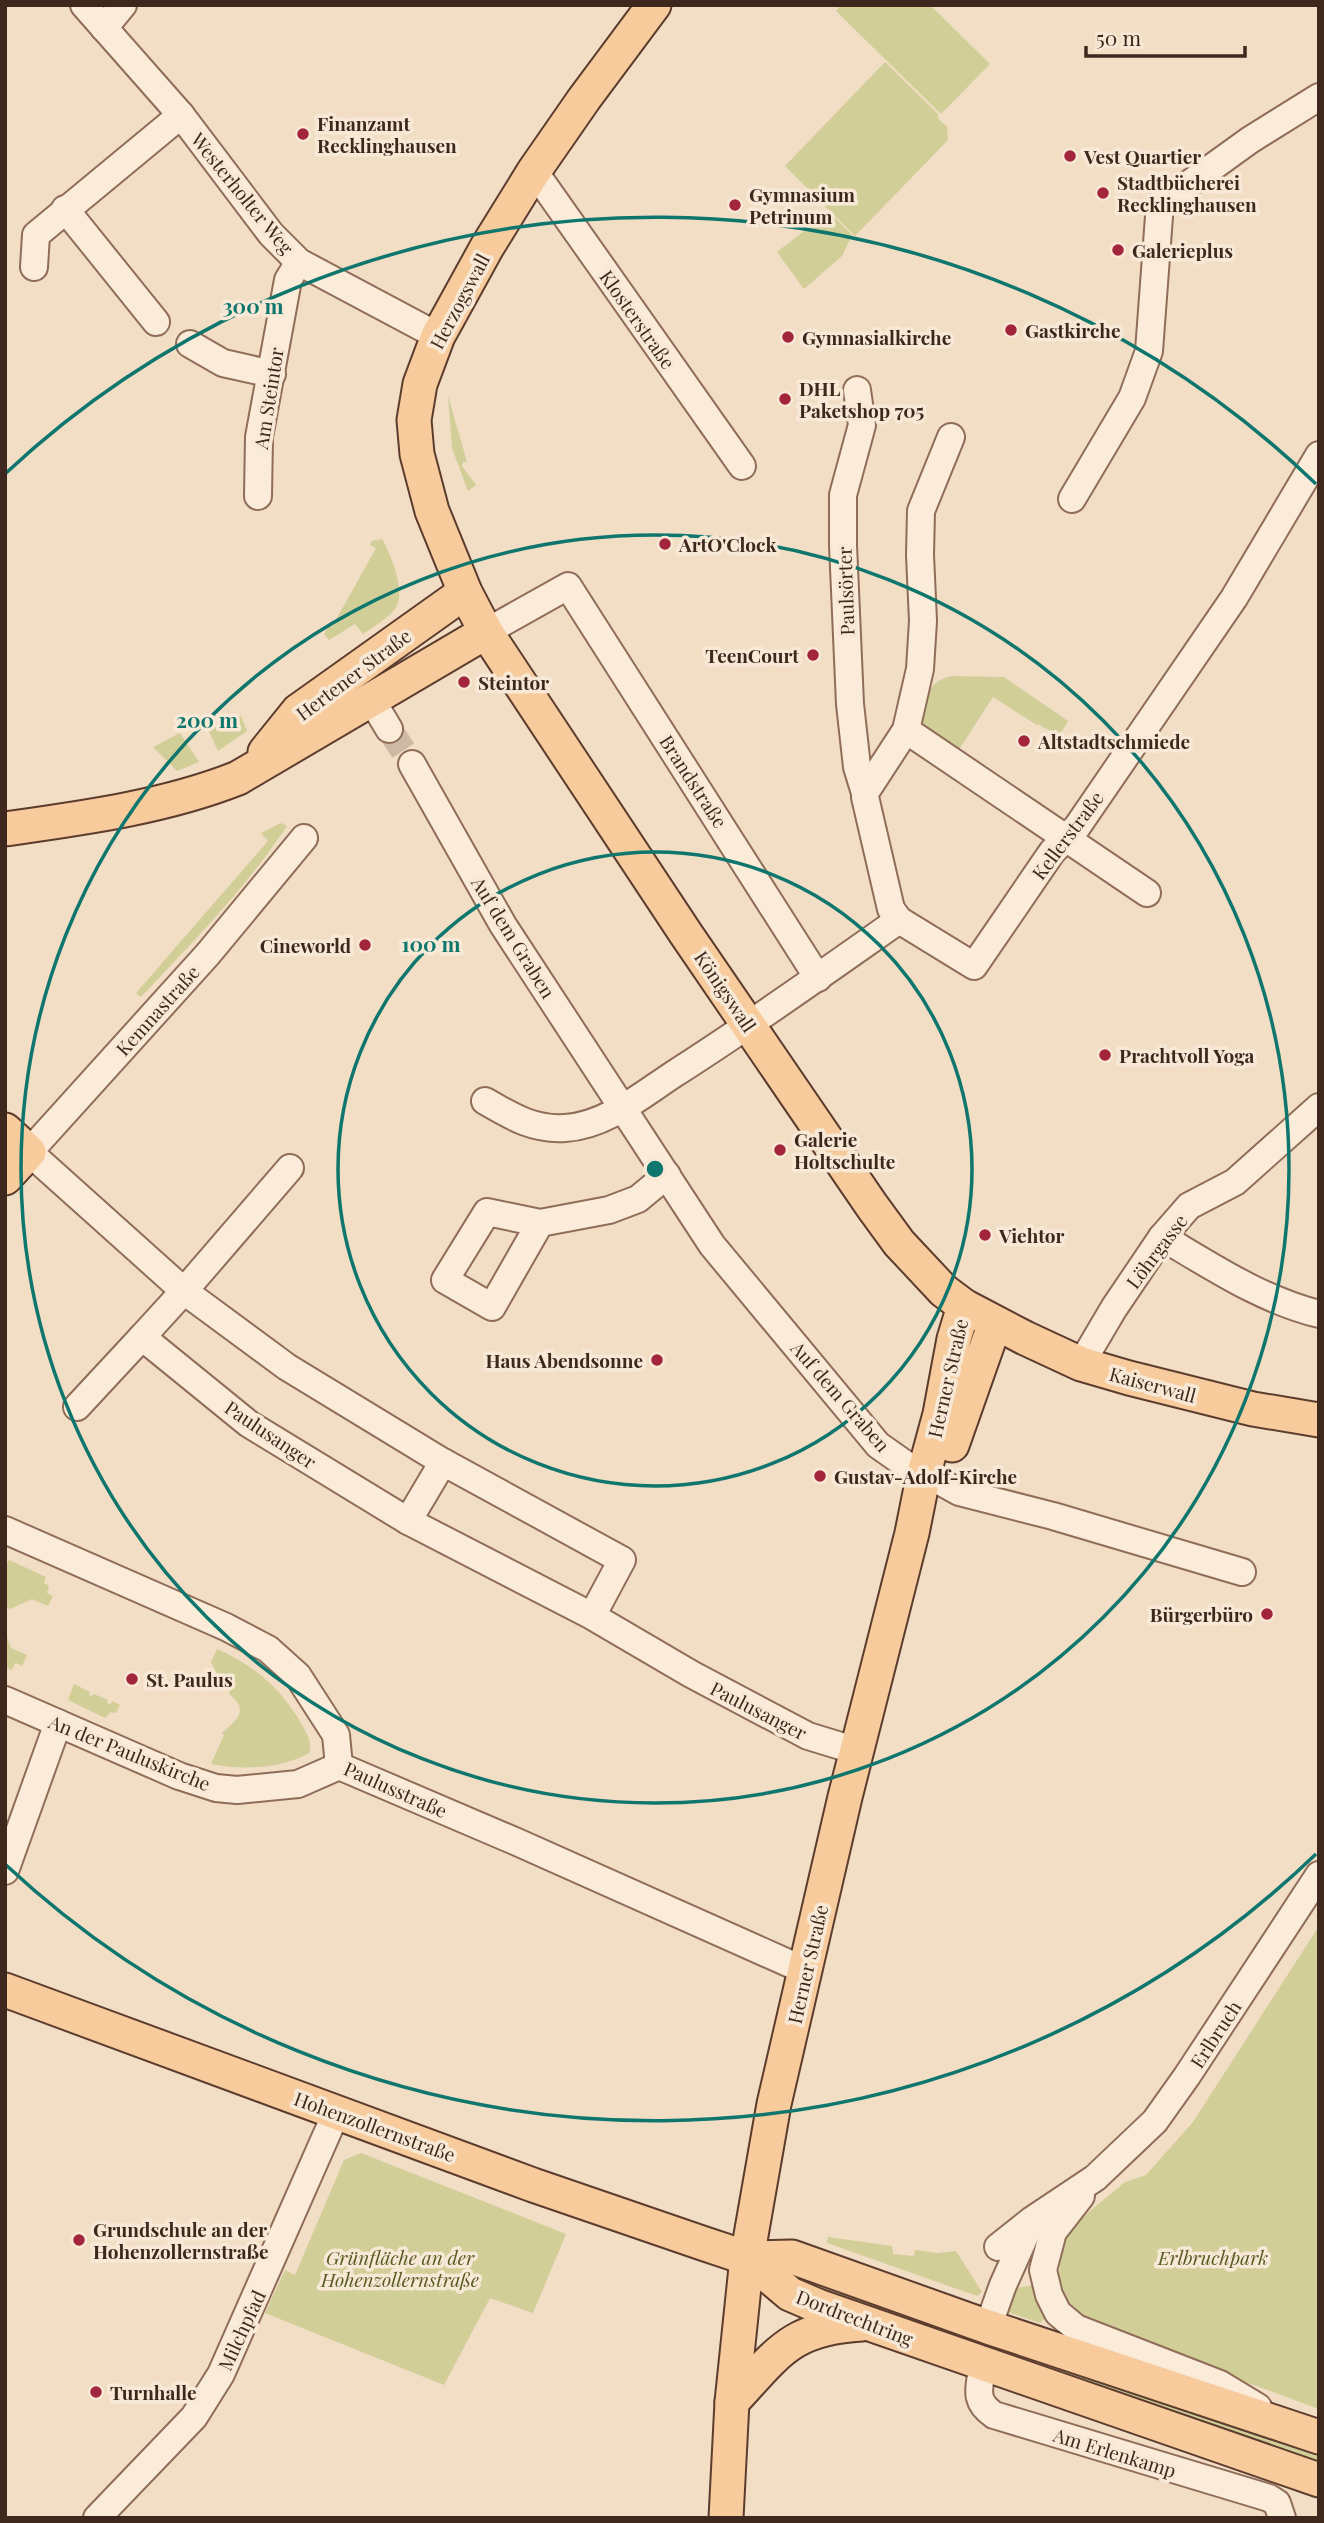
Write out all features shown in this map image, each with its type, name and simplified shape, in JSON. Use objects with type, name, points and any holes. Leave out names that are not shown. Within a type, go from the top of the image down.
[{"type":"main road","name":"Herzogswall","points":[[486,632],[465,592],[432,511],[415,438],[414,420],[419,384],[438,336],[487,247],[534,171],[654,5]]},
{"type":"main road","name":"Hertener Straße","points":[[253,768],[298,711],[465,592]]},
{"type":"main road","name":"Hertener Straße","points":[[5,829],[108,813],[206,791],[238,778],[486,632]]},
{"type":"main road","name":"Königswall","points":[[486,632],[749,1025],[900,1243],[944,1291],[964,1306],[995,1322]]},
{"type":"main road","name":"Kemnastraße","points":[[5,1178],[17,1141]]},
{"type":"main road","name":"Herner Straße","points":[[932,1478],[940,1414],[954,1339],[964,1306]]},
{"type":"main road","name":"Herner Straße","points":[[726,2518],[732,2402],[747,2258],[774,2104],[912,1532],[932,1478],[959,1420],[995,1322]]},
{"type":"main road","name":"Kaiserwall","points":[[995,1322],[1081,1364],[1170,1390],[1253,1409],[1319,1420]]},
{"type":"main road","name":"Hohenzollernstraße","points":[[5,1990],[533,2185],[747,2258]]},
{"type":"main road","name":"Dordrechtring","points":[[747,2258],[790,2294],[1319,2480]]},
{"type":"main road","name":"Dordrechtring","points":[[747,2258],[792,2258],[988,2327],[1307,2433]]},
{"type":"main road","points":[[732,2402],[772,2357],[787,2345],[816,2329],[869,2323]]},
{"type":"street","name":"Westerholter Weg","points":[[84,5],[181,116],[271,234],[299,262],[438,336]]},
{"type":"street","points":[[104,28],[123,5]]},
{"type":"street","points":[[1072,499],[1132,398],[1149,351],[1154,268],[1171,196],[1250,140],[1319,97]]},
{"type":"street","points":[[34,267],[36,235],[181,116]]},
{"type":"street","name":"Klosterstraße","points":[[534,171],[742,466]]},
{"type":"street","points":[[65,209],[156,322]]},
{"type":"street","name":"Am Steintor","points":[[258,496],[260,437],[288,280],[299,262]]},
{"type":"street","points":[[191,344],[223,363],[272,374]]},
{"type":"street","name":"Paulsörter","points":[[857,390],[862,425],[843,495],[850,704],[857,767],[891,909],[899,920]]},
{"type":"street","points":[[865,793],[906,730],[920,669],[923,621],[919,555],[921,511],[951,437]]},
{"type":"street","name":"Kellerstraße","points":[[899,920],[974,966],[1052,852],[1077,827],[1234,598],[1319,455]]},
{"type":"street","name":"Brandstraße","points":[[486,632],[568,586],[818,978]]},
{"type":"street","points":[[371,699],[389,729]]},
{"type":"street","points":[[906,730],[1147,894]]},
{"type":"street","name":"Auf dem Graben","points":[[412,764],[503,925],[712,1245],[878,1445],[905,1464],[959,1492],[1053,1516],[1242,1572]]},
{"type":"street","name":"Kemnastraße","points":[[17,1141],[208,954],[304,838]]},
{"type":"street","points":[[485,1101],[524,1123],[565,1128],[593,1122],[623,1107],[749,1025],[899,920]]},
{"type":"street","name":"Löhrgasse","points":[[1081,1364],[1108,1317],[1162,1237],[1189,1206],[1235,1182],[1319,1107]]},
{"type":"street","points":[[17,1141],[184,1291],[287,1367],[443,1462],[622,1560],[592,1616]]},
{"type":"street","points":[[76,1407],[184,1291],[290,1168]]},
{"type":"street","points":[[540,1223],[609,1210],[638,1199],[667,1175]]},
{"type":"street","points":[[1162,1237],[1258,1291],[1319,1314]]},
{"type":"street","name":"Paulusanger","points":[[142,1337],[249,1424],[408,1521],[592,1616],[691,1674],[808,1736],[857,1752]]},
{"type":"street","points":[[408,1521],[443,1462]]},
{"type":"street","name":"Paulusstraße","points":[[5,1530],[268,1648],[298,1676],[330,1725],[336,1735],[339,1766],[806,1971]]},
{"type":"street","name":"An der Pauluskirche","points":[[5,1700],[179,1776],[216,1788],[237,1790],[298,1784],[339,1766]]},
{"type":"street","points":[[5,1871],[58,1723]]},
{"type":"street","name":"Erlbruch","points":[[1058,2313],[1049,2295],[1043,2270],[1052,2232],[1095,2178],[1155,2121],[1195,2065],[1319,1875]]},
{"type":"street","name":"Milchpfad","points":[[97,2518],[194,2417],[221,2374],[337,2111]]},
{"type":"street","name":"Erlbruch","points":[[998,2247],[1032,2220],[1095,2178]]},
{"type":"street","points":[[988,2327],[1003,2285],[1032,2220]]},
{"type":"street","name":"Dordrechtring","points":[[1058,2313],[1076,2329],[1220,2384],[1307,2433]]},
{"type":"street","name":"Am Erlenkamp","points":[[984,2363],[978,2396],[982,2407],[994,2415],[1269,2498],[1277,2503],[1282,2518]]},
{"type":"green space","points":[[841,5],[930,5],[990,64],[941,114],[836,11]]},
{"type":"green space","points":[[885,62],[938,114],[939,120],[947,126],[948,140],[855,236],[785,166]]},
{"type":"green space","points":[[829,212],[852,235],[842,256],[804,289],[777,252]]},
{"type":"green space","points":[[448,396],[467,462],[463,462],[462,466],[476,485],[468,491],[452,448]]},
{"type":"green space","points":[[382,539],[390,554],[399,584],[395,609],[363,634],[355,624],[329,640],[324,634],[329,626],[332,627],[376,548],[370,545],[372,541]]},
{"type":"green space","points":[[951,676],[1004,677],[1068,721],[1059,736],[993,697],[958,751],[927,729],[922,721],[932,687]]},
{"type":"green space","points":[[241,716],[247,731],[218,751],[208,729]]},
{"type":"green space","points":[[180,733],[199,762],[177,771],[153,747]]},
{"type":"green space","points":[[281,823],[287,826],[236,893],[141,997],[136,993],[268,841],[261,833]]},
{"type":"green space","points":[[9,1560],[46,1577],[44,1583],[49,1586],[47,1593],[53,1596],[48,1606],[32,1599],[10,1609],[5,1606],[5,1566]]},
{"type":"green space","points":[[5,1632],[11,1648],[27,1655],[22,1666],[15,1663],[12,1670],[5,1667]]},
{"type":"green space","points":[[217,1649],[255,1671],[284,1699],[305,1730],[310,1741],[309,1753],[286,1762],[261,1767],[211,1764],[224,1735],[222,1733],[236,1720],[240,1711],[236,1700],[229,1694],[230,1691],[221,1687],[219,1690],[204,1683],[211,1683],[216,1679],[211,1662]]},
{"type":"green space","points":[[74,1684],[90,1692],[89,1695],[94,1694],[108,1700],[107,1703],[111,1704],[112,1701],[120,1705],[116,1713],[111,1712],[105,1718],[68,1700]]},
{"type":"green space","name":"Erlbruchpark","points":[[1319,1926],[1319,2409],[1204,2367],[1082,2316],[1066,2299],[1059,2274],[1061,2248],[1077,2222],[1125,2182],[1146,2175],[1193,2122]]},
{"type":"green space","name":"Grünfläche an der Hohenzollernstraße","points":[[361,2153],[566,2234],[533,2313],[490,2298],[444,2385],[265,2313],[285,2270],[295,2275],[344,2160]]},
{"type":"green space","points":[[828,2237],[892,2246],[893,2254],[914,2256],[915,2250],[937,2253],[956,2251],[982,2292],[977,2296],[827,2243]]},
{"type":"green space","points":[[802,2276],[1319,2449],[1319,2467],[799,2284]]},
{"type":"green space","points":[[1034,2285],[1048,2315],[1040,2323],[1004,2311],[1011,2289]]},
{"type":"tunnel","points":[[389,729],[412,764]]},
{"type":"place","name":"Finanzamt Recklinghausen","points":[[303,134]]},
{"type":"place","name":"Vest Quartier","points":[[1070,156]]},
{"type":"place","name":"Stadtbücherei Recklinghausen","points":[[1103,193]]},
{"type":"place","name":"Gymnasium Petrinum","points":[[735,205]]},
{"type":"place","name":"Galerieplus","points":[[1118,250]]},
{"type":"place","name":"Gastkirche","points":[[1011,330]]},
{"type":"place","name":"Gymnasialkirche","points":[[788,337]]},
{"type":"place","name":"DHL Paketshop 705","points":[[785,399]]},
{"type":"place","name":"ArtO'Clock","points":[[665,544]]},
{"type":"place","name":"TeenCourt","points":[[813,655]]},
{"type":"place","name":"Steintor","points":[[464,682]]},
{"type":"place","name":"Altstadtschmiede","points":[[1024,741]]},
{"type":"place","name":"Cineworld","points":[[365,945]]},
{"type":"place","name":"Prachtvoll Yoga","points":[[1105,1055]]},
{"type":"place","name":"Galerie Holtschulte","points":[[780,1150]]},
{"type":"place","name":"Viehtor","points":[[985,1235]]},
{"type":"place","name":"Haus Abendsonne","points":[[657,1360]]},
{"type":"place","name":"Gustav-Adolf-Kirche","points":[[820,1476]]},
{"type":"place","name":"Bürgerbüro","points":[[1267,1614]]},
{"type":"place","name":"St. Paulus","points":[[132,1679]]},
{"type":"place","name":"Grundschule an der Hohenzollernstraße","points":[[79,2240]]},
{"type":"place","name":"Turnhalle","points":[[96,2392]]}]
